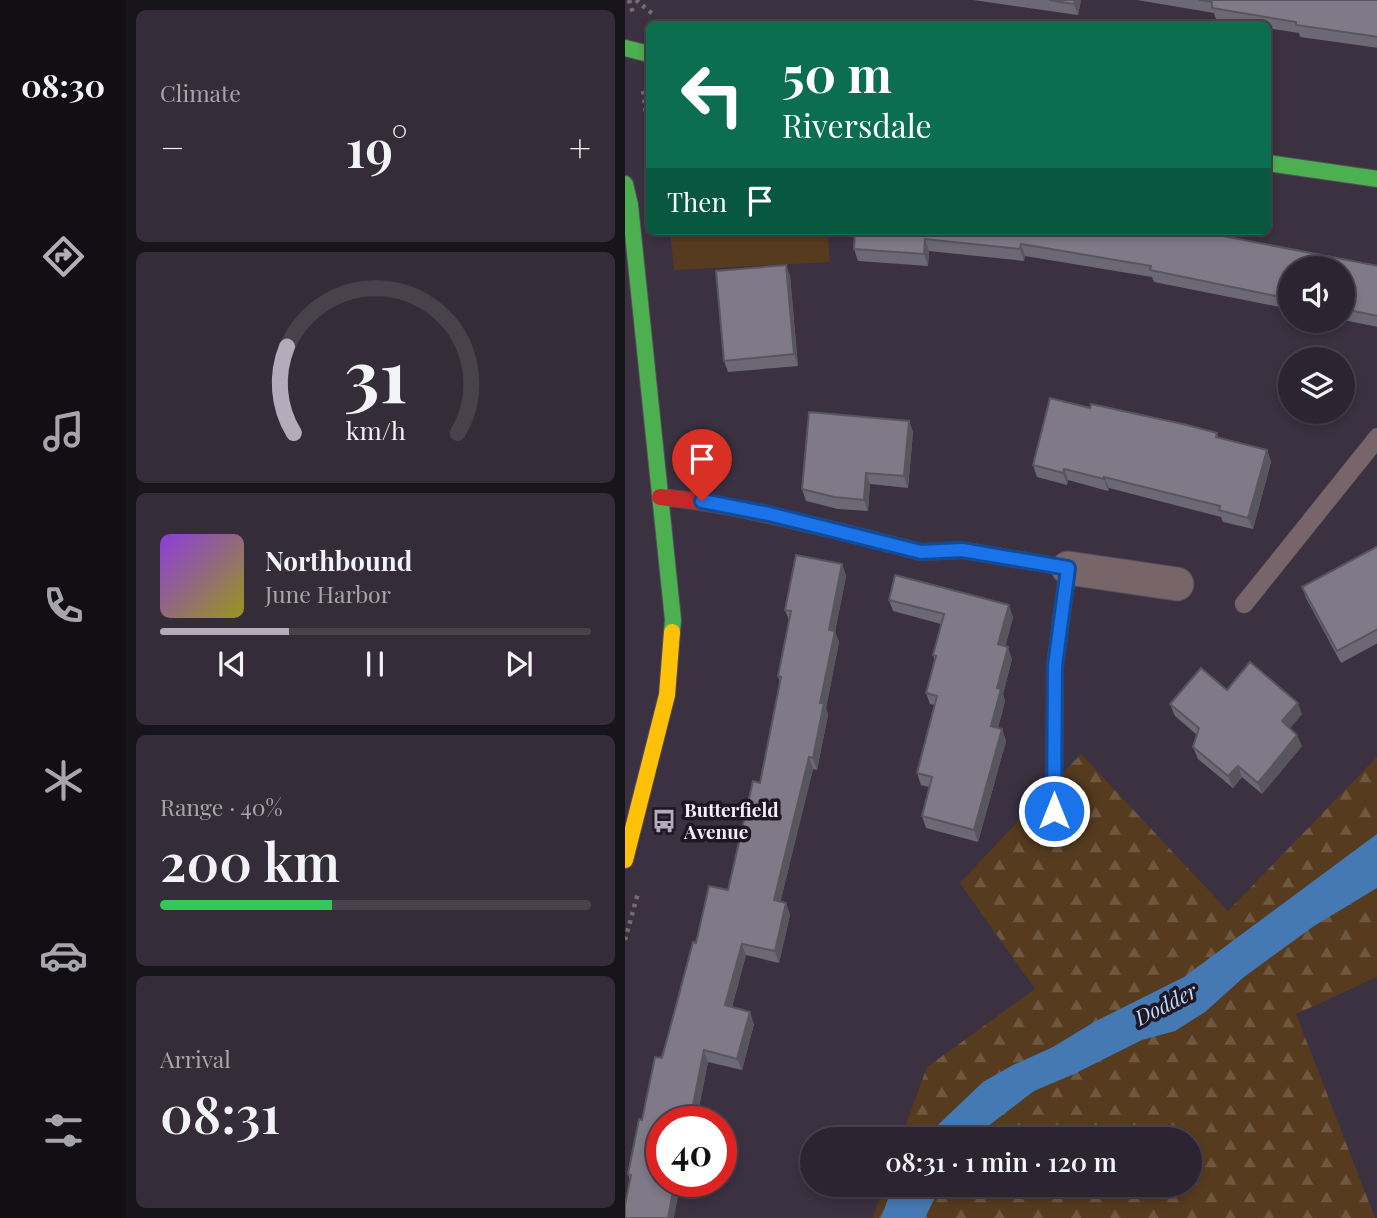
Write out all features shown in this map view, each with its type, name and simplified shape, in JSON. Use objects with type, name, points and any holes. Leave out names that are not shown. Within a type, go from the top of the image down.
[{"type":"main road","points":[[625,48],[646,53]]},
{"type":"main road","points":[[1271,164],[1377,179]]},
{"type":"main road","points":[[625,184],[630,205],[673,608],[671,668],[654,753],[625,860]]},
{"type":"main road","points":[[660,496],[769,514],[921,552],[962,550],[1068,568],[1055,666],[1054,811]]},
{"type":"street","points":[[1068,568],[1177,584]]},
{"type":"lane","points":[[1244,604],[1377,437]]},
{"type":"path","points":[[629,0],[632,11]]},
{"type":"path","points":[[636,0],[657,21]]},
{"type":"path","points":[[644,94],[646,111]]},
{"type":"green space","points":[[670,235],[827,235],[830,262],[674,270]]},
{"type":"green space","points":[[1081,754],[1228,911],[1377,757],[1377,977],[1296,1014],[1375,1218],[873,1218],[880,1197],[1202,1197],[1202,1127],[905,1127],[927,1067],[1035,989],[960,883]]},
{"type":"water","name":"Dodder","points":[[1377,834],[1377,888],[1314,926],[1244,977],[1205,1012],[1175,1031],[1142,1040],[1034,1091],[987,1127],[936,1127],[983,1082],[1184,977]]},
{"type":"water","points":[[889,1197],[935,1197],[925,1218],[881,1218]]},
{"type":"building","points":[[1049,0],[1075,0],[1074,4]]},
{"type":"building","points":[[1199,0],[1378,0],[1378,37],[1296,25],[1296,22],[1212,8],[1212,2]]},
{"type":"building","points":[[855,235],[1218,235],[1326,256],[1278,256],[1278,297],[1150,270],[1151,266],[1021,244],[1020,249],[925,239],[924,254],[854,249]]},
{"type":"building","points":[[1355,262],[1378,266],[1378,316],[1355,311]]},
{"type":"building","points":[[786,265],[794,354],[724,361],[716,271]]},
{"type":"building","points":[[1050,398],[1187,425],[1217,433],[1216,437],[1267,450],[1248,518],[1219,510],[1220,506],[1104,477],[1064,469],[1063,473],[1033,465]]},
{"type":"building","points":[[809,412],[909,421],[904,476],[866,473],[864,500],[834,497],[802,489]]},
{"type":"building","points":[[1378,546],[1378,629],[1337,651],[1302,587]]},
{"type":"building","points":[[796,555],[842,564],[829,630],[835,631],[820,703],[824,703],[813,758],[809,757],[774,900],[786,903],[775,951],[742,944],[725,1005],[750,1012],[737,1059],[704,1050],[693,1106],[646,1106],[646,1197],[672,1197],[668,1218],[625,1218],[631,1175],[628,1174],[655,1057],[662,1058],[693,942],[696,943],[709,886],[728,890],[753,781],[760,783],[791,611],[785,610]]},
{"type":"building","points":[[895,575],[1009,605],[998,644],[1008,647],[997,688],[1001,689],[991,726],[1002,729],[974,830],[922,816],[932,777],[917,773],[937,696],[926,693],[944,614],[889,600]]},
{"type":"building","points":[[1250,662],[1298,703],[1282,721],[1297,735],[1258,783],[1238,766],[1228,776],[1193,747],[1199,728],[1170,704],[1201,668],[1227,690]]},
{"type":"traffic: fast","points":[[625,48],[646,53]]},
{"type":"traffic: fast","points":[[1271,164],[1378,179]]},
{"type":"traffic: fast","points":[[625,184],[630,205],[673,620],[672,632]]},
{"type":"traffic: fast","points":[[850,534],[921,552],[962,550],[1068,568],[1055,666],[1054,811]]},
{"type":"traffic: slow","points":[[625,860],[667,695],[672,632]]},
{"type":"traffic: jam","points":[[660,497],[732,507],[850,534]]},
{"type":"place","name":"Butterfield Avenue","points":[[664,821]]},
{"type":"route","points":[[702,501],[769,514],[921,552],[962,550],[1068,568],[1055,666],[1054,811]]}]
